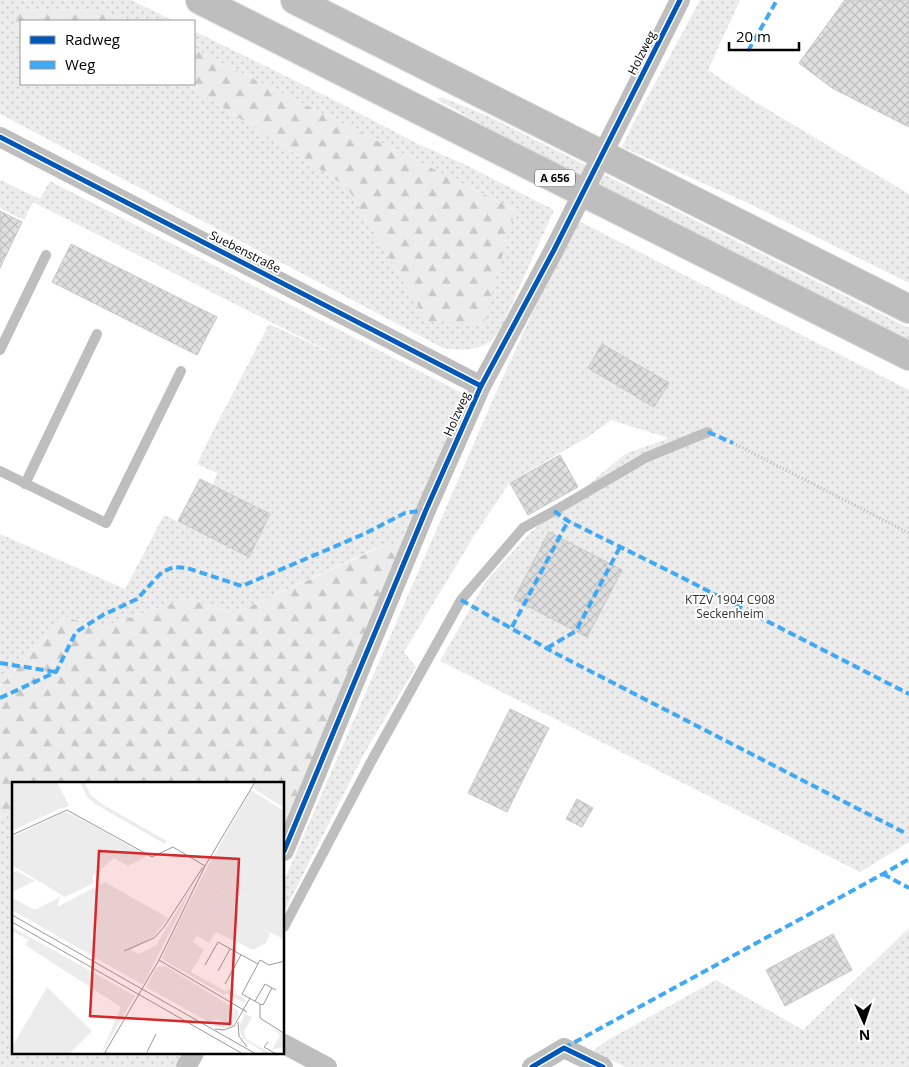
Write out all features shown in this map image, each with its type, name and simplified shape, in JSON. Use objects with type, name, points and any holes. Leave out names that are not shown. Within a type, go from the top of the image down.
[{"type":"highway","name":"A 656","points":[[200,0],[909,356]]},
{"type":"highway","points":[[295,0],[909,309]]},
{"type":"street","name":"Holzweg","points":[[285,849],[426,510],[481,386],[554,250],[680,0]]},
{"type":"street","name":"Suebenstraße","points":[[0,136],[481,386]]},
{"type":"street","points":[[285,1045],[327,1067]]},
{"type":"street","points":[[532,1067],[564,1048],[603,1067]]},
{"type":"street","points":[[186,1067],[193,1054]]},
{"type":"lane","points":[[0,350],[46,255]]},
{"type":"lane","points":[[25,484],[97,334]]},
{"type":"lane","points":[[0,472],[106,523],[181,371]]},
{"type":"lane","points":[[285,925],[372,760],[461,600],[523,528],[647,457],[708,432]]},
{"type":"path","points":[[733,443],[909,533]]},
{"type":"green space","points":[[0,0],[131,0],[172,20],[130,20],[99,11],[51,9],[19,12],[13,29],[20,38],[20,85],[188,85],[347,187],[427,321],[515,210],[195,50],[195,31],[554,210],[503,324],[496,335],[491,341],[480,347],[462,350],[443,348],[0,114]]},
{"type":"green space","points":[[700,0],[740,0],[708,70],[752,100],[909,194],[909,283],[750,204],[622,147]]},
{"type":"green space","points":[[51,9],[99,11],[130,20],[20,20],[20,38],[13,30],[18,12]]},
{"type":"green space","points":[[195,50],[515,210],[483,325],[427,321],[347,187],[188,85],[195,85]]},
{"type":"green space","points":[[441,97],[488,116],[909,328],[909,342],[496,133],[440,101],[438,99]]},
{"type":"green space","points":[[0,180],[40,199],[50,181],[462,393],[427,498],[405,545],[379,547],[235,613],[188,598],[99,628],[66,617],[0,685],[0,534],[125,589],[164,515],[249,557],[270,514],[213,485],[217,473],[197,464],[269,324],[336,355],[33,202],[24,220],[0,208]]},
{"type":"green space","name":"KTZV 1904 C908 Seckenheim","points":[[575,219],[909,390],[909,842],[860,872],[440,661],[486,581],[530,533],[625,454],[669,438],[611,420],[588,437],[510,482],[474,536],[404,652],[416,667],[365,752],[285,910],[285,879],[494,397]]},
{"type":"green space","points":[[405,545],[285,822],[285,782],[12,782],[12,812],[0,817],[0,686],[66,617],[99,628],[188,598],[235,613],[381,547]]},
{"type":"green space","points":[[12,812],[12,1054],[186,1054],[180,1067],[0,1067],[0,817]]},
{"type":"green space","points":[[909,928],[909,1067],[625,1067],[593,1051],[606,1041],[716,980],[803,1030]]},
{"type":"building","points":[[845,0],[909,0],[909,127],[832,88],[799,63]]},
{"type":"building","points":[[0,211],[22,222],[0,268]]},
{"type":"building","points":[[71,244],[217,317],[197,355],[52,282]]},
{"type":"building","points":[[602,344],[669,383],[654,407],[588,368]]},
{"type":"building","points":[[560,455],[578,487],[528,515],[510,483]]},
{"type":"building","points":[[200,479],[270,514],[249,557],[178,521]]},
{"type":"building","points":[[549,532],[622,570],[587,637],[514,599]]},
{"type":"building","points":[[510,709],[549,728],[507,812],[468,793]]},
{"type":"building","points":[[577,799],[593,808],[582,827],[566,819]]},
{"type":"building","points":[[833,934],[852,970],[785,1006],[766,970]]},
{"type":"marked path","points":[[748,51],[777,0]]},
{"type":"marked path","points":[[708,432],[733,443]]},
{"type":"marked path","points":[[0,698],[56,672],[76,632],[103,615],[137,599],[162,572],[174,567],[187,568],[242,586],[364,534],[405,513],[426,510]]},
{"type":"marked path","points":[[554,511],[568,521],[909,694]]},
{"type":"marked path","points":[[512,627],[568,521]]},
{"type":"marked path","points":[[547,648],[576,631],[620,547]]},
{"type":"marked path","points":[[461,600],[555,653],[907,834]]},
{"type":"marked path","points":[[0,663],[56,672]]},
{"type":"marked path","points":[[564,1048],[909,859]]},
{"type":"marked path","points":[[883,874],[909,888]]},
{"type":"cycle path","points":[[285,849],[426,510],[481,386],[554,250],[680,0]]},
{"type":"cycle path","points":[[0,137],[481,386]]},
{"type":"cycle path","points":[[532,1067],[564,1048],[603,1067]]}]
